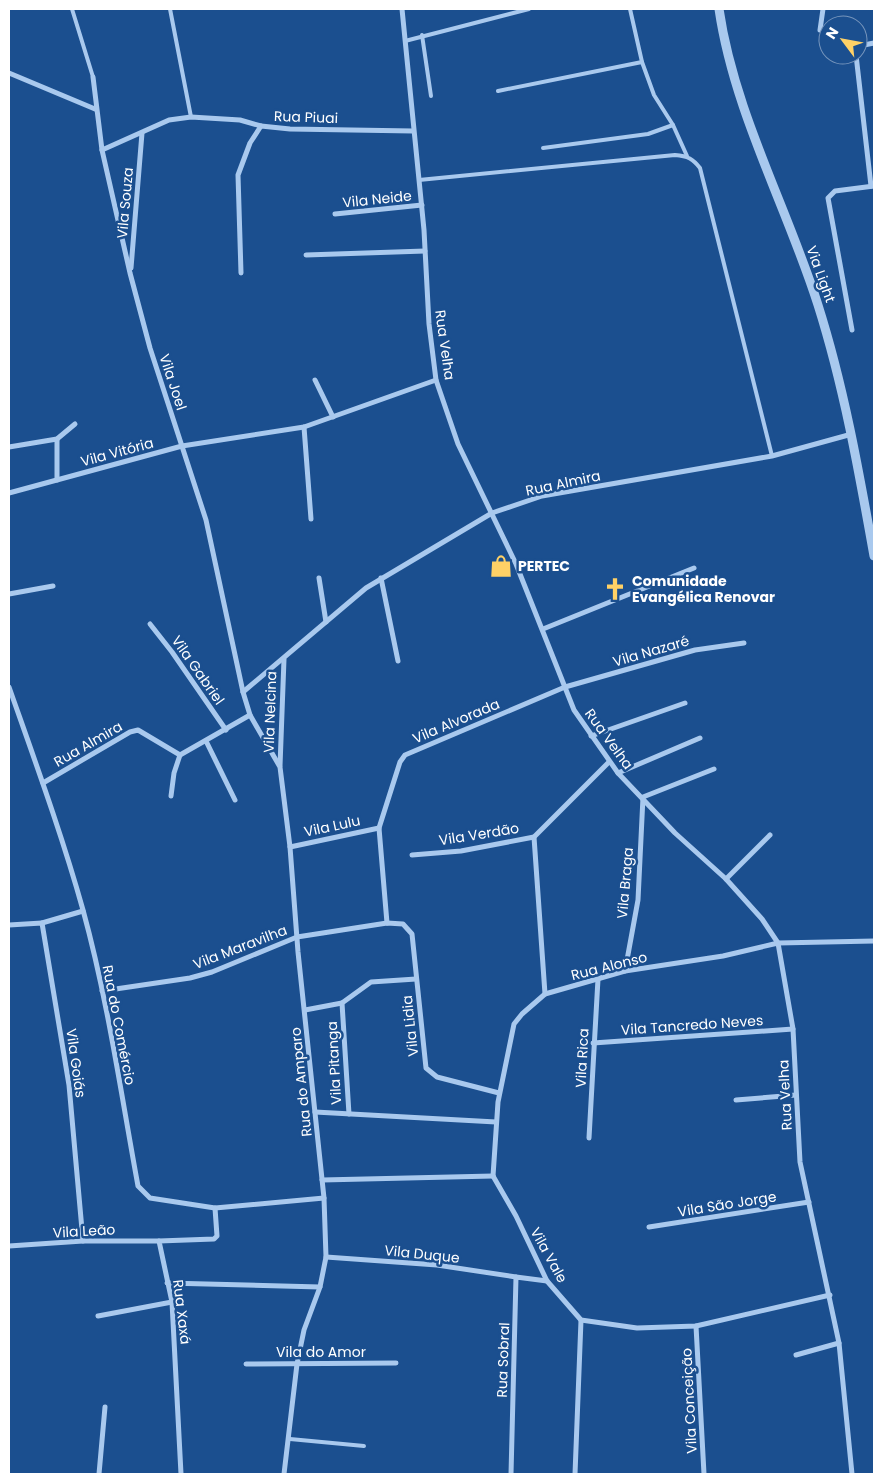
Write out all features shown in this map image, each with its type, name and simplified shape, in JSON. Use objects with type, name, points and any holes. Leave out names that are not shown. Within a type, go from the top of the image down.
[{"type":"street","name":"Rua Velha","points":[[402,9],[422,205],[429,324],[436,380],[458,444],[492,513],[544,629],[574,710],[618,773],[675,833],[726,879],[762,919],[778,944],[793,1029],[800,1162],[839,1343],[852,1474]]},
{"type":"street","name":"Via Light","points":[[719,9],[724,41],[734,74],[777,197],[818,305],[852,434],[874,556]]},
{"type":"street","points":[[852,330],[828,198],[835,190],[873,186],[857,65]]},
{"type":"street","points":[[9,73],[95,110]]},
{"type":"street","name":"Vila Joel","points":[[92,76],[95,110],[102,150],[130,274],[150,348],[206,520],[243,692]]},
{"type":"street","points":[[102,150],[142,134],[169,120],[191,117],[240,120],[261,126]]},
{"type":"street","name":"Rua Piuai","points":[[241,273],[238,175],[250,143],[261,126],[290,129],[413,131]]},
{"type":"street","name":"Vila Souza","points":[[130,274],[142,134]]},
{"type":"street","name":"Vila Neide","points":[[335,214],[422,205]]},
{"type":"street","points":[[306,254],[425,251]]},
{"type":"street","points":[[315,380],[333,417]]},
{"type":"street","name":"Vila Vitória","points":[[9,493],[182,446],[304,427],[436,380]]},
{"type":"street","points":[[9,447],[57,439],[75,424]]},
{"type":"street","points":[[304,427],[311,519]]},
{"type":"street","name":"Rua Almira","points":[[243,692],[381,578],[492,513],[542,496],[772,456],[852,434]]},
{"type":"street","points":[[57,439],[58,480]]},
{"type":"street","points":[[544,629],[694,568]]},
{"type":"street","points":[[319,578],[326,622]]},
{"type":"street","points":[[381,578],[398,661]]},
{"type":"street","points":[[9,594],[53,586]]},
{"type":"street","name":"Vila Gabriel","points":[[150,624],[172,652],[226,730]]},
{"type":"street","name":"Vila Nazaré","points":[[565,687],[695,650],[744,643]]},
{"type":"street","name":"Vila Nelcina","points":[[280,767],[284,659]]},
{"type":"street","name":"Rua do Comércio","points":[[9,687],[43,783],[83,910],[102,991],[138,1186],[150,1198],[215,1208],[324,1198]]},
{"type":"street","name":"Vila Alvorada","points":[[387,923],[379,828],[400,762],[406,755],[565,687]]},
{"type":"street","name":"Rua do Amparo","points":[[243,692],[250,716],[280,767],[290,847],[304,1010],[324,1198],[326,1257],[320,1287],[304,1330],[297,1364],[290,1439],[284,1474]]},
{"type":"street","points":[[591,736],[685,703]]},
{"type":"street","points":[[171,796],[174,773],[180,755],[250,716]]},
{"type":"street","name":"Rua Almira","points":[[43,783],[138,730],[180,755]]},
{"type":"street","points":[[618,773],[700,738]]},
{"type":"street","points":[[206,741],[235,800]]},
{"type":"street","name":"Vila Verdão","points":[[412,855],[461,851],[534,837],[609,762]]},
{"type":"street","points":[[642,797],[714,769]]},
{"type":"street","name":"Vila Braga","points":[[625,971],[638,900],[642,797]]},
{"type":"street","name":"Vila Lulu","points":[[290,847],[379,828]]},
{"type":"street","points":[[726,879],[770,835]]},
{"type":"street","points":[[534,837],[544,994]]},
{"type":"street","points":[[9,926],[42,923],[83,910]]},
{"type":"street","name":"Vila Goiás","points":[[42,923],[69,1085],[84,1241]]},
{"type":"street","points":[[298,937],[387,923]]},
{"type":"street","name":"Vila Lidia","points":[[387,923],[403,924],[412,934],[426,1068],[437,1077],[499,1094]]},
{"type":"street","name":"Vila Maravilha","points":[[102,991],[190,978],[212,972],[298,937]]},
{"type":"street","name":"Rua Alonso","points":[[493,1176],[499,1094],[514,1024],[544,994],[625,971],[722,956],[778,944],[874,941]]},
{"type":"street","name":"Vila Rica","points":[[589,1138],[598,978]]},
{"type":"street","name":"Vila Pitanga","points":[[349,1114],[342,1003],[371,982],[416,979]]},
{"type":"street","points":[[304,1010],[342,1003]]},
{"type":"street","name":"Vila Tancredo Neves","points":[[593,1043],[793,1029]]},
{"type":"street","points":[[736,1100],[796,1095]]},
{"type":"street","name":"Vila Pitanga","points":[[315,1112],[496,1122]]},
{"type":"street","points":[[322,1180],[493,1176]]},
{"type":"street","name":"Vila Vale","points":[[493,1176],[516,1216],[547,1281],[581,1320]]},
{"type":"street","name":"Vila São Jorge","points":[[649,1227],[809,1202]]},
{"type":"street","points":[[160,1241],[214,1239],[217,1236],[215,1208]]},
{"type":"street","name":"Vila Leão","points":[[9,1246],[84,1241],[160,1241]]},
{"type":"street","name":"Rua Xaxá","points":[[160,1241],[172,1302],[182,1474]]},
{"type":"street","name":"Vila Duque","points":[[326,1257],[437,1266],[516,1277]]},
{"type":"street","points":[[516,1277],[547,1281]]},
{"type":"street","name":"Rua Sobral","points":[[511,1474],[516,1277]]},
{"type":"street","points":[[167,1283],[320,1287]]},
{"type":"street","points":[[575,1474],[581,1320],[637,1328],[696,1326],[830,1295]]},
{"type":"street","points":[[98,1316],[172,1302]]},
{"type":"street","name":"Vila Conceição","points":[[696,1326],[704,1474]]},
{"type":"street","points":[[796,1355],[839,1343]]},
{"type":"street","name":"Vila do Amor","points":[[246,1364],[396,1364]]},
{"type":"street","points":[[99,1474],[105,1407]]},
{"type":"lane","points":[[72,9],[92,76]]},
{"type":"lane","points":[[170,9],[191,117]]},
{"type":"lane","points":[[404,41],[529,9]]},
{"type":"lane","points":[[630,9],[642,62],[654,95],[673,125],[687,156],[700,168],[772,456]]},
{"type":"lane","points":[[422,35],[431,96]]},
{"type":"lane","points":[[498,91],[642,62]]},
{"type":"lane","points":[[542,148],[648,134],[673,125]]},
{"type":"lane","points":[[419,180],[675,155],[687,156]]},
{"type":"lane","points":[[290,1439],[364,1446]]},
{"type":"place","name":"PERTEC","points":[[501,566]]},
{"type":"place","name":"Comunidade Evangélica Renovar","points":[[615,589]]}]
